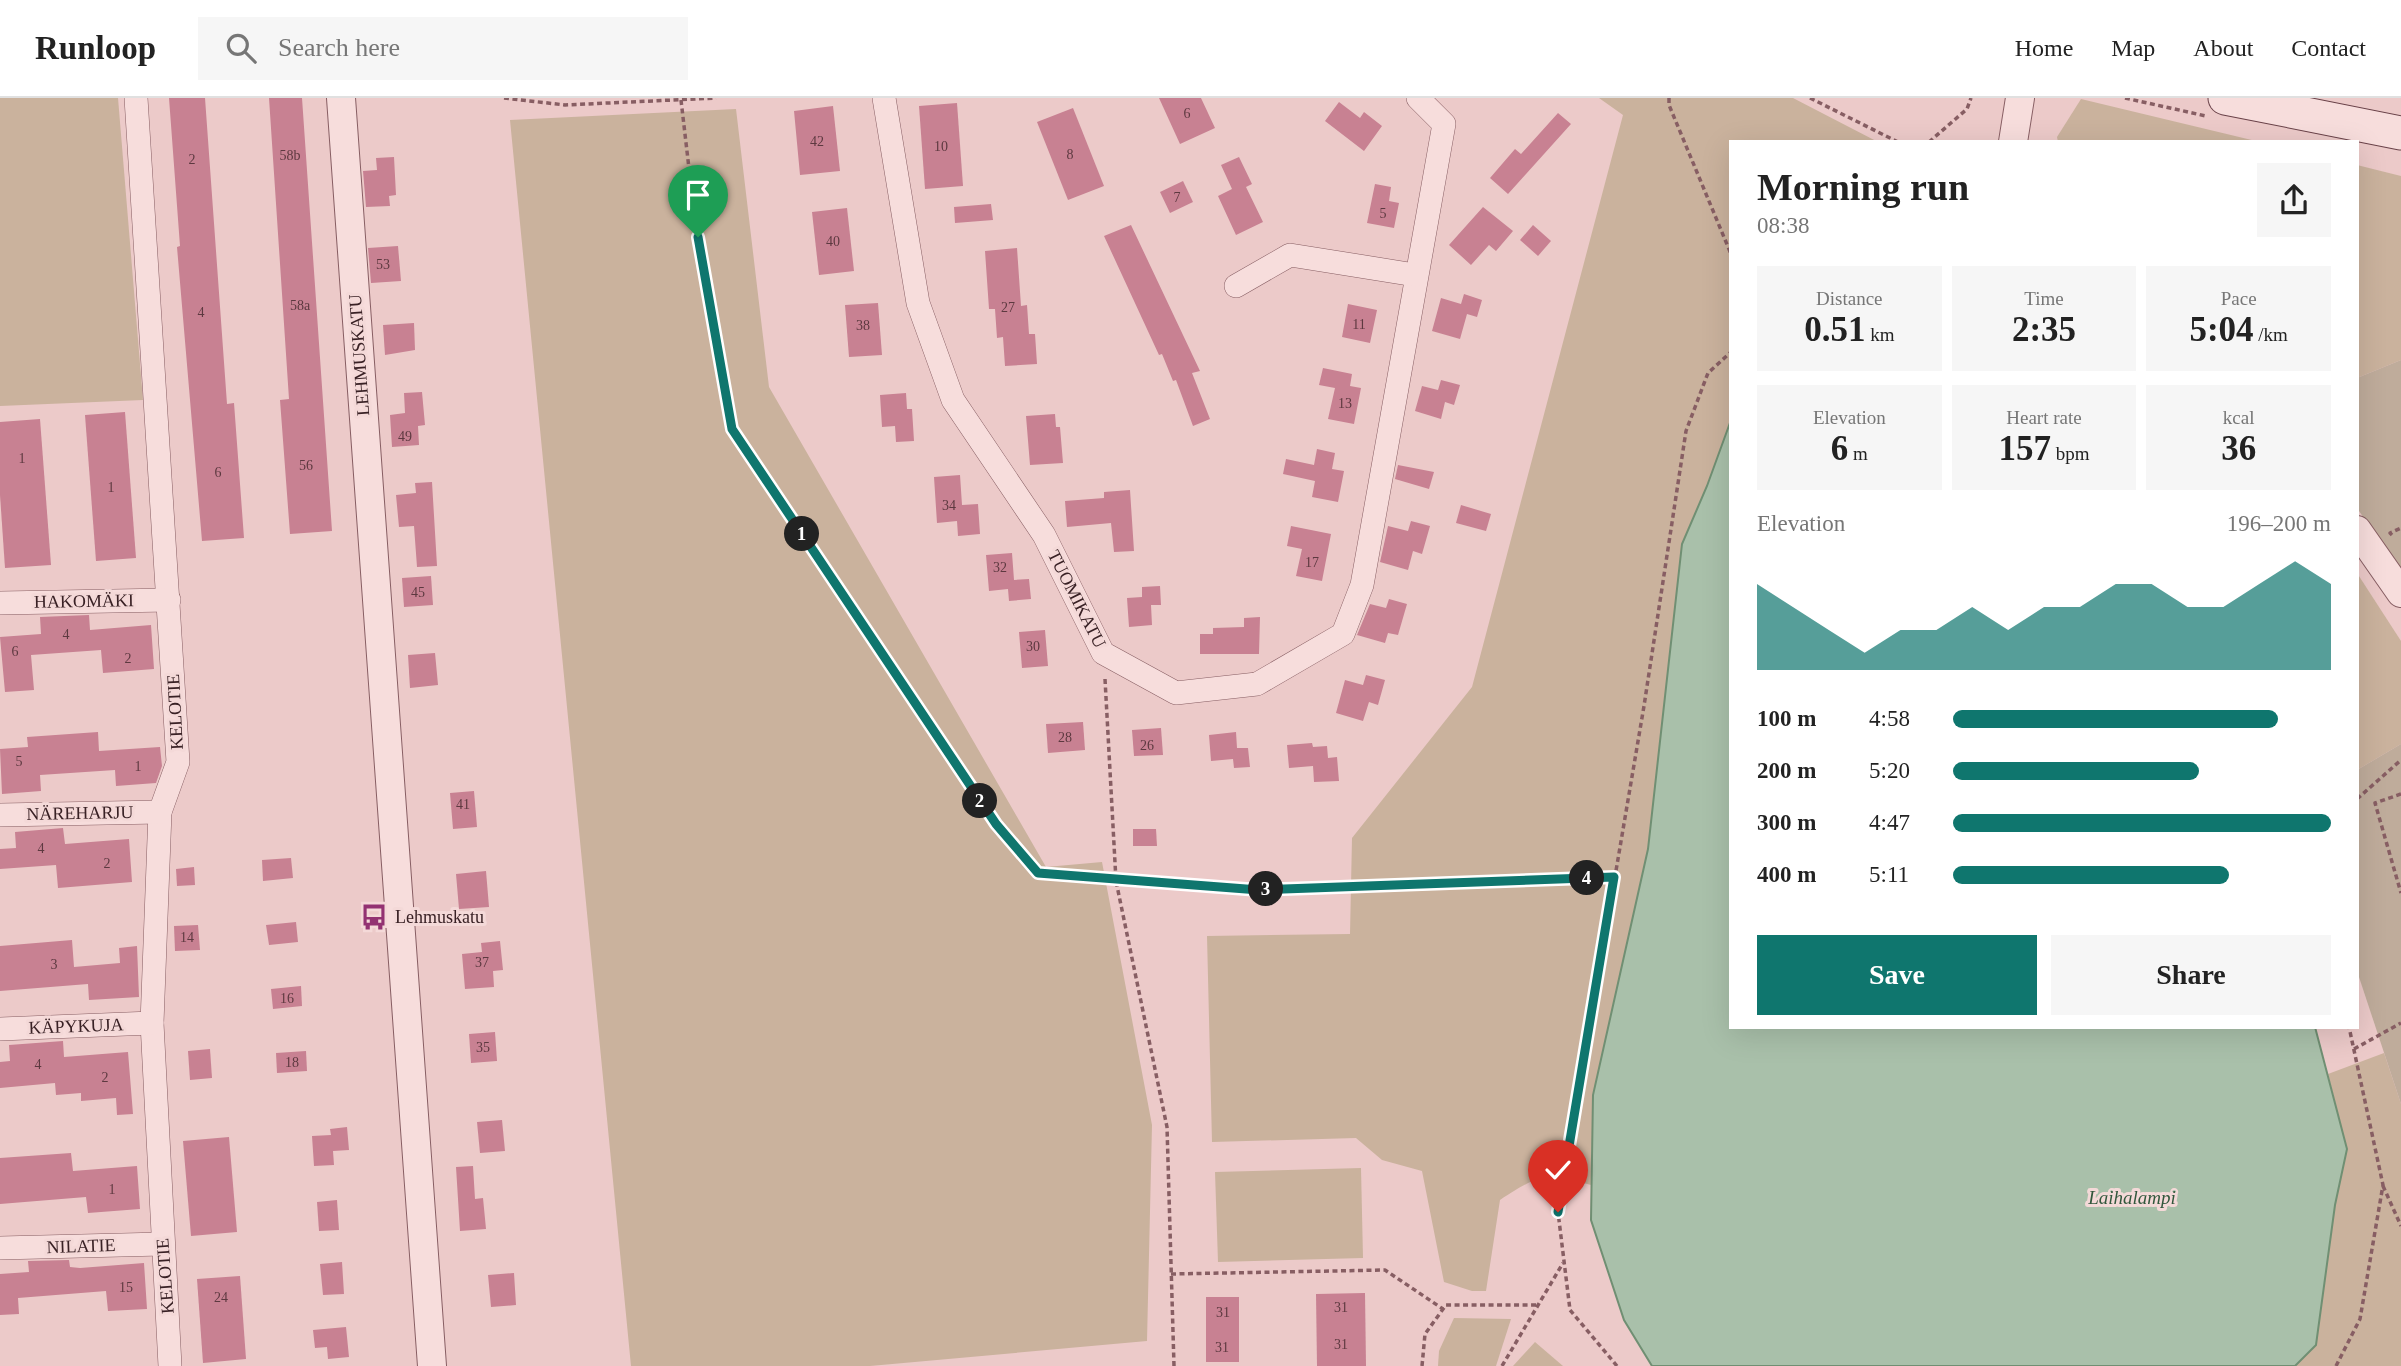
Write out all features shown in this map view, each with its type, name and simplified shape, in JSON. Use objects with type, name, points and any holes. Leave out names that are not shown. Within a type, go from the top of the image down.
[{"type":"main road","points":[[2225,98],[2401,133]]},
{"type":"street","name":"KELOTIE","points":[[135,98],[178,762],[160,812],[152,1023],[170,1366]]},
{"type":"street","name":"LEHMUSKATU","points":[[341,98],[432,1366]]},
{"type":"street","name":"TUOMIKATU","points":[[884,98],[918,303],[953,400],[1044,535],[1103,653],[1176,693],[1257,684],[1343,634],[1362,585],[1415,275],[1444,124],[1418,98]]},
{"type":"street","points":[[2013,140],[2020,98]]},
{"type":"street","points":[[1236,286],[1290,255],[1415,275]]},
{"type":"street","points":[[2359,533],[2401,593]]},
{"type":"street","name":"HAKOMÄKI","points":[[0,603],[169,600]]},
{"type":"street","name":"NÄREHARJU","points":[[0,815],[160,812]]},
{"type":"street","name":"KÄPYKUJA","points":[[0,1029],[152,1023]]},
{"type":"street","name":"NILATIE","points":[[0,1248],[162,1244]]},
{"type":"path","points":[[504,98],[565,105],[716,98]]},
{"type":"path","points":[[1669,98],[1668,105],[1729,249]]},
{"type":"path","points":[[1810,98],[1894,140]]},
{"type":"path","points":[[1931,140],[1967,108],[1971,98]]},
{"type":"path","points":[[681,100],[698,237],[732,429],[996,824],[1038,873],[1259,890],[1614,877]]},
{"type":"path","points":[[1617,1366],[1570,1310],[1558,1212],[1686,431],[1709,373],[1729,354]]},
{"type":"path","points":[[2396,541],[2390,533],[2401,528]]},
{"type":"path","points":[[1103,653],[1116,881],[1167,1128],[1174,1366]]},
{"type":"path","points":[[2359,797],[2401,760]]},
{"type":"path","points":[[2401,794],[2375,803],[2401,893]]},
{"type":"path","points":[[2354,1049],[2401,1023]]},
{"type":"path","points":[[2349,1029],[2383,1185],[2401,1226]]},
{"type":"path","points":[[2336,1366],[2360,1319],[2383,1185]]},
{"type":"path","points":[[1502,1366],[1564,1261]]},
{"type":"path","points":[[1171,1274],[1384,1270],[1443,1309]]},
{"type":"path","points":[[1422,1366],[1425,1334],[1446,1305],[1538,1305]]},
{"type":"shaded area","points":[[0,98],[118,98],[143,400],[0,406]]},
{"type":"shaded area","points":[[1599,98],[1793,98],[1874,140],[1729,140],[1729,426],[1682,544],[1648,849],[1593,1095],[1591,1185],[1563,1178],[1544,1178],[1525,1185],[1500,1200],[1486,1291],[1472,1291],[1444,1282],[1422,1171],[1382,1160],[1356,1138],[1212,1142],[1207,936],[1350,934],[1352,838],[1472,687],[1623,115]]},
{"type":"shaded area","points":[[2081,99],[2252,140],[2058,140]]},
{"type":"shaded area","points":[[736,109],[769,387],[1046,867],[1102,862],[1152,1125],[1147,1341],[870,1366],[631,1366],[510,120]]},
{"type":"shaded area","points":[[2359,166],[2401,176],[2401,360],[2359,377]]},
{"type":"shaded area","points":[[2401,360],[2401,573],[2359,511],[2359,377]]},
{"type":"shaded area","points":[[2359,576],[2401,641],[2401,744],[2359,769]]},
{"type":"shaded area","points":[[2401,744],[2401,1104],[2359,977],[2359,769]]},
{"type":"shaded area","points":[[2384,1053],[2401,1104],[2401,1366],[2295,1366],[2316,1345],[2335,1205],[2347,1149],[2328,1074]]},
{"type":"shaded area","points":[[1361,1168],[1363,1258],[1218,1262],[1215,1172]]},
{"type":"shaded area","points":[[1454,1318],[1511,1319],[1496,1366],[1438,1366],[1439,1351]]},
{"type":"shaded area","points":[[1535,1342],[1563,1366],[1513,1366]]},
{"type":"water","name":"Laihalampi","points":[[1729,426],[1729,1029],[2316,1029],[2347,1149],[2335,1205],[2316,1345],[2295,1366],[1652,1366],[1624,1320],[1591,1220],[1593,1095],[1648,849],[1682,544]]},
{"type":"building","points":[[169,98],[205,98],[227,404],[234,403],[244,538],[202,541],[177,247],[180,246]]},
{"type":"building","points":[[269,98],[302,98],[332,531],[290,534],[280,400],[289,399]]},
{"type":"building","points":[[1159,98],[1201,98],[1215,128],[1180,144]]},
{"type":"building","points":[[1339,102],[1360,118],[1364,112],[1382,126],[1364,151],[1325,121]]},
{"type":"building","points":[[957,103],[963,186],[925,189],[919,106]]},
{"type":"building","points":[[833,106],[840,171],[800,175],[794,111]]},
{"type":"building","points":[[1073,108],[1104,186],[1068,200],[1037,122]]},
{"type":"building","points":[[1558,113],[1571,124],[1508,194],[1490,178],[1515,149],[1521,154]]},
{"type":"building","points":[[394,157],[396,195],[389,196],[390,206],[366,207],[363,171],[377,170],[376,158]]},
{"type":"building","points":[[1239,157],[1252,184],[1246,187],[1263,222],[1236,235],[1218,196],[1232,189],[1221,165]]},
{"type":"building","points":[[1183,181],[1193,202],[1170,213],[1160,192]]},
{"type":"building","points":[[1375,184],[1391,187],[1389,201],[1399,203],[1394,228],[1367,223]]},
{"type":"building","points":[[991,204],[993,220],[955,223],[954,207]]},
{"type":"building","points":[[1483,207],[1513,231],[1496,251],[1489,245],[1471,265],[1449,245]]},
{"type":"building","points":[[847,208],[854,271],[819,275],[812,212]]},
{"type":"building","points":[[1131,225],[1200,371],[1192,373],[1210,419],[1193,426],[1176,380],[1173,381],[1162,354],[1159,355],[1104,236]]},
{"type":"building","points":[[1533,225],[1551,241],[1538,256],[1520,240]]},
{"type":"building","points":[[398,246],[401,281],[371,283],[368,248]]},
{"type":"building","points":[[1017,248],[1021,306],[1027,305],[1029,334],[1035,334],[1037,364],[1005,366],[1003,337],[997,338],[995,309],[989,309],[985,251]]},
{"type":"building","points":[[1464,294],[1482,300],[1477,317],[1467,314],[1460,339],[1432,331],[1441,298],[1461,304]]},
{"type":"building","points":[[878,303],[882,355],[849,357],[845,305]]},
{"type":"building","points":[[1348,304],[1377,310],[1370,343],[1342,337]]},
{"type":"building","points":[[414,323],[415,350],[385,355],[383,325]]},
{"type":"building","points":[[1323,368],[1352,374],[1350,386],[1361,388],[1354,424],[1328,419],[1335,388],[1319,385]]},
{"type":"building","points":[[1441,380],[1460,385],[1454,405],[1445,402],[1441,419],[1415,411],[1422,386],[1438,390]]},
{"type":"building","points":[[422,392],[425,425],[418,426],[419,445],[392,447],[390,415],[405,413],[404,393]]},
{"type":"building","points":[[906,393],[907,409],[912,409],[914,441],[896,442],[895,426],[882,427],[880,395]]},
{"type":"building","points":[[125,412],[136,558],[96,561],[85,415]]},
{"type":"building","points":[[1055,414],[1056,427],[1060,427],[1063,463],[1030,465],[1026,416]]},
{"type":"building","points":[[40,419],[51,565],[5,568],[0,495],[0,422]]},
{"type":"building","points":[[1317,449],[1335,453],[1332,469],[1344,471],[1338,502],[1312,497],[1315,481],[1283,474],[1286,459],[1314,465]]},
{"type":"building","points":[[1398,465],[1434,472],[1429,489],[1395,479]]},
{"type":"building","points":[[960,475],[962,505],[978,504],[980,534],[958,536],[957,521],[937,523],[934,477]]},
{"type":"building","points":[[432,482],[437,566],[417,567],[414,526],[399,527],[396,495],[416,493],[415,483]]},
{"type":"building","points":[[1130,490],[1134,551],[1114,552],[1111,523],[1067,527],[1065,501],[1104,498],[1104,492]]},
{"type":"building","points":[[1461,505],[1491,514],[1486,531],[1456,523]]},
{"type":"building","points":[[1411,521],[1430,526],[1422,554],[1413,551],[1408,570],[1380,562],[1388,526],[1408,531]]},
{"type":"building","points":[[1291,526],[1331,534],[1322,581],[1296,576],[1302,549],[1287,546]]},
{"type":"building","points":[[1012,553],[1014,580],[1029,579],[1031,599],[1009,601],[1008,589],[989,591],[986,555]]},
{"type":"building","points":[[431,576],[433,605],[404,607],[402,578]]},
{"type":"building","points":[[1160,586],[1161,605],[1151,605],[1152,625],[1129,627],[1127,598],[1142,597],[1142,587]]},
{"type":"building","points":[[1389,599],[1407,604],[1398,635],[1388,633],[1385,643],[1357,635],[1370,604],[1386,608]]},
{"type":"building","points":[[89,615],[90,630],[151,625],[154,669],[103,673],[101,650],[31,655],[34,690],[5,692],[0,637],[41,634],[40,617]]},
{"type":"building","points":[[1260,617],[1259,654],[1200,654],[1200,634],[1213,634],[1213,628],[1244,627],[1244,618]]},
{"type":"building","points":[[1045,630],[1048,666],[1022,668],[1019,632]]},
{"type":"building","points":[[435,653],[438,685],[410,688],[408,655]]},
{"type":"building","points":[[1366,675],[1385,680],[1378,705],[1369,702],[1363,721],[1336,713],[1345,680],[1363,685]]},
{"type":"building","points":[[1083,722],[1085,750],[1048,753],[1046,724]]},
{"type":"building","points":[[1161,728],[1163,755],[1134,756],[1132,730]]},
{"type":"building","points":[[98,732],[99,751],[160,747],[162,766],[156,783],[116,786],[115,770],[40,775],[41,791],[2,794],[0,749],[28,747],[27,737]]},
{"type":"building","points":[[1236,732],[1237,748],[1248,748],[1250,767],[1234,768],[1233,759],[1211,761],[1209,735]]},
{"type":"building","points":[[1312,743],[1313,747],[1327,746],[1328,758],[1337,757],[1339,781],[1314,782],[1313,766],[1289,768],[1287,745]]},
{"type":"building","points":[[474,791],[477,827],[453,829],[450,793]]},
{"type":"building","points":[[63,828],[65,844],[129,839],[132,882],[58,888],[56,865],[0,869],[0,849],[16,848],[15,832]]},
{"type":"building","points":[[1133,829],[1156,829],[1157,846],[1133,846]]},
{"type":"building","points":[[291,858],[293,878],[263,881],[262,860]]},
{"type":"building","points":[[194,867],[195,885],[177,886],[176,869]]},
{"type":"building","points":[[486,871],[489,907],[459,909],[456,874]]},
{"type":"building","points":[[296,922],[298,942],[269,945],[266,925]]},
{"type":"building","points":[[198,925],[200,950],[175,951],[174,926]]},
{"type":"building","points":[[72,940],[74,967],[120,963],[119,948],[137,946],[139,997],[89,1000],[88,984],[0,991],[0,946]]},
{"type":"building","points":[[500,941],[503,970],[493,971],[494,987],[465,989],[462,954],[482,952],[481,943]]},
{"type":"building","points":[[301,986],[302,1006],[273,1009],[271,989]]},
{"type":"building","points":[[495,1032],[497,1061],[471,1063],[469,1034]]},
{"type":"building","points":[[63,1041],[64,1057],[128,1052],[133,1114],[117,1115],[116,1098],[81,1101],[81,1093],[56,1095],[55,1083],[0,1088],[0,1062],[10,1061],[9,1045]]},
{"type":"building","points":[[210,1049],[212,1078],[190,1080],[188,1051]]},
{"type":"building","points":[[306,1051],[307,1071],[277,1073],[276,1053]]},
{"type":"building","points":[[502,1120],[505,1151],[480,1153],[477,1122]]},
{"type":"building","points":[[347,1127],[349,1150],[333,1151],[334,1165],[314,1166],[312,1136],[331,1135],[330,1129]]},
{"type":"building","points":[[229,1137],[237,1232],[191,1236],[183,1141]]},
{"type":"building","points":[[71,1153],[73,1171],[137,1166],[140,1209],[88,1213],[86,1197],[0,1204],[0,1158]]},
{"type":"building","points":[[473,1166],[475,1199],[483,1198],[486,1229],[460,1231],[456,1167]]},
{"type":"building","points":[[337,1200],[339,1230],[319,1231],[317,1202]]},
{"type":"building","points":[[69,1260],[70,1267],[80,1268],[144,1263],[147,1309],[108,1311],[106,1291],[18,1298],[19,1314],[0,1315],[0,1274],[29,1272],[28,1261]]},
{"type":"building","points":[[342,1262],[344,1294],[323,1295],[320,1264]]},
{"type":"building","points":[[514,1273],[516,1305],[491,1307],[488,1275]]},
{"type":"building","points":[[240,1276],[246,1359],[203,1363],[197,1279]]},
{"type":"building","points":[[1365,1293],[1366,1366],[1317,1366],[1316,1294]]},
{"type":"building","points":[[1206,1297],[1239,1297],[1239,1362],[1206,1362]]},
{"type":"building","points":[[346,1327],[349,1357],[328,1359],[327,1347],[315,1348],[313,1330]]},
{"type":"place","name":"Lehmuskatu","points":[[374,917]]},
{"type":"route","points":[[698,237],[732,429],[996,824],[1038,873],[1259,890],[1614,877],[1558,1212]]}]
